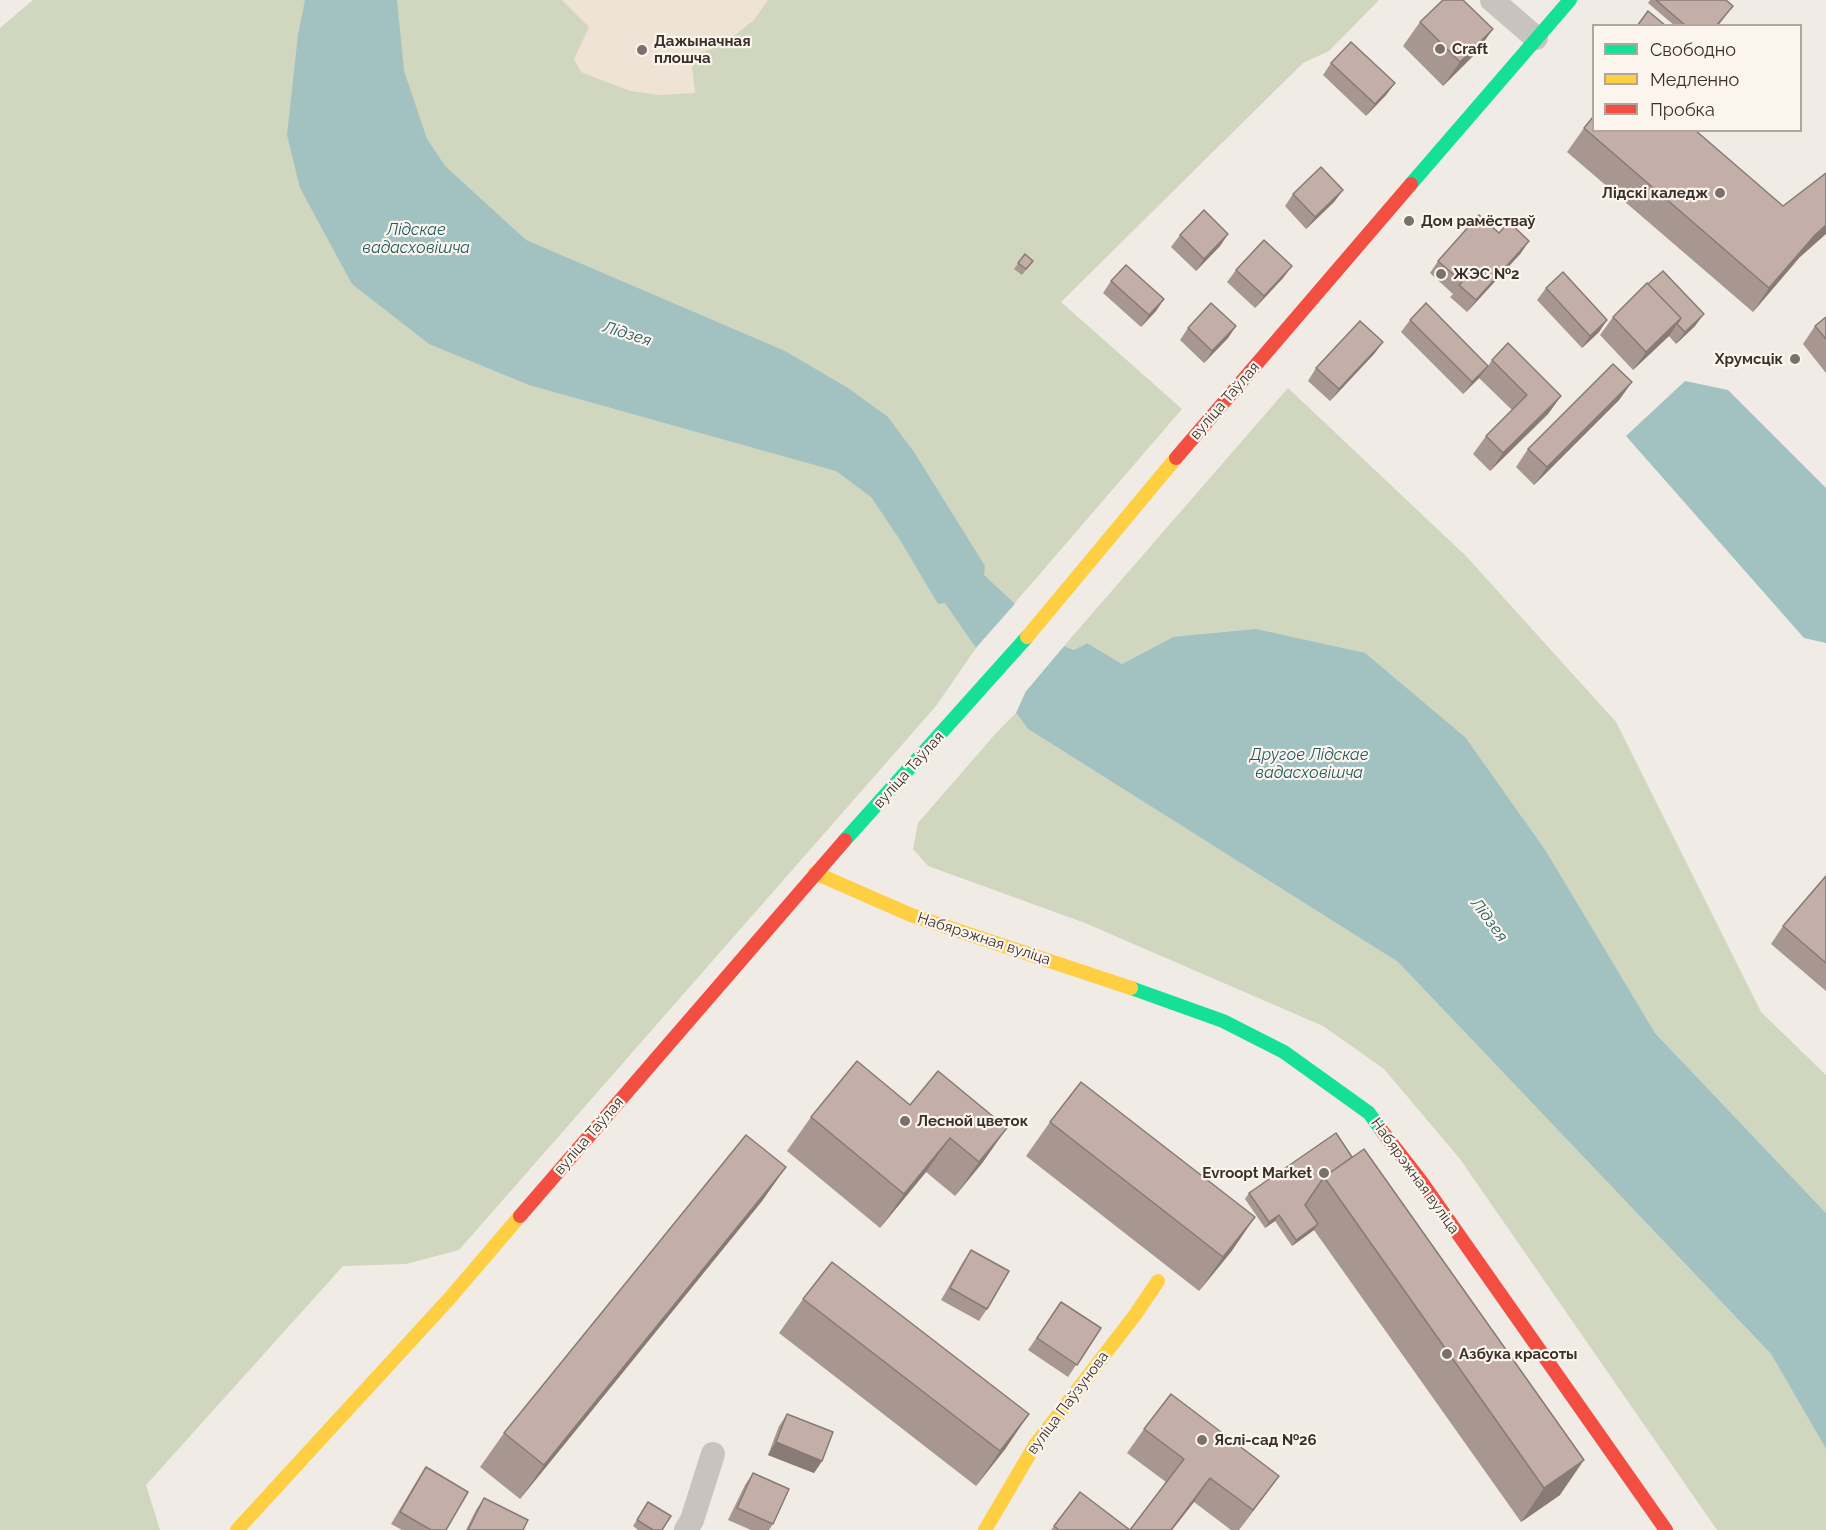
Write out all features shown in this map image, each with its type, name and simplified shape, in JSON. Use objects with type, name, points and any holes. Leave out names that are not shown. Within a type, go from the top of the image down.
[{"type":"main road","name":"вуліца Таўлая","points":[[237,1530],[449,1299],[815,873],[1000,669],[1178,456],[1570,0]]},
{"type":"main road","name":"Набярэжная вуліца","points":[[815,873],[911,915],[1164,999],[1222,1021],[1284,1052],[1369,1113],[1421,1181],[1666,1530]]},
{"type":"main road","name":"вуліца Паўзунова","points":[[985,1530],[1035,1445],[1135,1315],[1158,1281]]},
{"type":"street","points":[[1492,0],[1536,38]]},
{"type":"street","points":[[686,1530],[692,1520],[713,1454]]},
{"type":"green space","points":[[33,0],[1379,0],[1329,51],[1303,63],[1061,302],[1182,409],[976,648],[936,706],[459,1250],[406,1264],[343,1266],[146,1485],[160,1530],[0,1530],[0,28]]},
{"type":"green space","points":[[1288,388],[1466,556],[1616,722],[1761,1012],[1826,1075],[1826,1213],[1655,1033],[1546,851],[1466,738],[1173,637],[1122,664],[1087,643],[1074,650],[1064,646]]},
{"type":"green space","points":[[1016,713],[1028,729],[1398,962],[1771,1354],[1826,1449],[1826,1530],[1717,1530],[1460,1159],[1384,1069],[1323,1026],[1085,923],[928,866],[913,849],[918,823]]},
{"type":"shaded area","name":"Дажыначная плошча","points":[[562,0],[768,0],[754,20],[722,45],[691,56],[695,93],[659,95],[630,91],[581,72],[574,59],[589,27]]},
{"type":"water","name":"Лідскае вадасховішча","points":[[305,0],[397,0],[404,71],[427,139],[445,166],[526,240],[785,351],[848,388],[888,417],[914,452],[985,566],[984,575],[1015,604],[976,648],[945,603],[938,604],[871,497],[836,471],[529,385],[429,344],[352,284],[300,188],[287,135],[298,35]]},
{"type":"water","points":[[1685,381],[1728,390],[1826,488],[1826,643],[1804,638],[1626,436]]},
{"type":"water","name":"Другое Лідскае вадасховішча","points":[[1256,629],[1365,653],[1466,738],[1546,851],[1655,1033],[1826,1213],[1826,1449],[1771,1354],[1398,962],[1028,729],[1016,713],[1026,691],[1064,646],[1074,650],[1087,643],[1122,664],[1173,637]]},
{"type":"pier","points":[[1015,604],[1018,605],[979,650],[976,648]]},
{"type":"pier","points":[[1062,644],[1064,646],[1026,691],[1024,689]]},
{"type":"building","points":[[1443,0],[1463,0],[1493,29],[1460,62],[1420,22]]},
{"type":"building","points":[[1656,0],[1726,0],[1733,6],[1718,24],[1684,24]]},
{"type":"building","points":[[1648,11],[1664,24],[1638,24]]},
{"type":"building","points":[[1351,42],[1395,83],[1375,104],[1331,63]]},
{"type":"building","points":[[1592,118],[1592,132],[1697,132],[1783,206],[1826,173],[1826,225],[1769,288],[1584,128]]},
{"type":"building","points":[[1321,167],[1343,190],[1315,217],[1293,194]]},
{"type":"building","points":[[1204,210],[1228,234],[1204,259],[1180,235]]},
{"type":"building","points":[[1479,215],[1499,233],[1509,222],[1529,241],[1476,300],[1459,285],[1462,282],[1438,261]]},
{"type":"building","points":[[1264,240],[1292,266],[1264,296],[1236,270]]},
{"type":"building","points":[[1025,254],[1033,261],[1026,269],[1018,263]]},
{"type":"building","points":[[1126,265],[1164,299],[1149,315],[1111,281]]},
{"type":"building","points":[[1663,271],[1704,314],[1685,332],[1677,324],[1681,318],[1648,284]]},
{"type":"building","points":[[1563,272],[1607,320],[1590,336],[1546,288]]},
{"type":"building","points":[[1647,283],[1681,318],[1646,352],[1613,317]]},
{"type":"building","points":[[1211,303],[1236,326],[1212,351],[1188,328]]},
{"type":"building","points":[[1426,303],[1488,366],[1472,382],[1410,320]]},
{"type":"building","points":[[1826,317],[1826,339],[1815,326]]},
{"type":"building","points":[[1360,321],[1383,342],[1339,389],[1316,368]]},
{"type":"building","points":[[1508,343],[1561,396],[1503,453],[1486,436],[1527,395],[1492,360]]},
{"type":"building","points":[[1613,364],[1632,382],[1547,467],[1528,449]]},
{"type":"building","points":[[1826,876],[1826,963],[1783,926]]},
{"type":"building","points":[[857,1061],[910,1105],[938,1071],[1007,1128],[979,1162],[950,1138],[904,1194],[811,1117]]},
{"type":"building","points":[[1081,1082],[1255,1217],[1223,1257],[1050,1122]]},
{"type":"building","points":[[1336,1133],[1352,1157],[1324,1177],[1305,1205],[1318,1224],[1296,1240],[1279,1215],[1269,1222],[1249,1193]]},
{"type":"building","points":[[746,1135],[786,1167],[544,1465],[504,1433]]},
{"type":"building","points":[[1364,1149],[1584,1460],[1544,1488],[1324,1177]]},
{"type":"building","points":[[971,1250],[1009,1271],[987,1309],[950,1288]]},
{"type":"building","points":[[832,1262],[1029,1414],[1000,1451],[803,1299]]},
{"type":"building","points":[[1061,1302],[1101,1328],[1077,1365],[1037,1338]]},
{"type":"building","points":[[1171,1394],[1279,1476],[1253,1510],[1210,1478],[1171,1530],[1130,1530],[1184,1459],[1144,1429]]},
{"type":"building","points":[[787,1414],[833,1432],[822,1461],[776,1442]]},
{"type":"building","points":[[426,1467],[468,1492],[446,1530],[431,1530],[400,1512]]},
{"type":"building","points":[[753,1473],[789,1489],[773,1524],[737,1508]]},
{"type":"building","points":[[1080,1492],[1130,1530],[1059,1530],[1054,1526]]},
{"type":"building","points":[[484,1498],[528,1520],[523,1530],[468,1530]]},
{"type":"building","points":[[648,1502],[671,1516],[662,1530],[653,1530],[637,1520]]},
{"type":"traffic: fast","points":[[1411,184],[1570,0]]},
{"type":"traffic: fast","points":[[845,840],[1027,637]]},
{"type":"traffic: fast","points":[[1131,988],[1223,1021],[1284,1052],[1369,1113],[1382,1131]]},
{"type":"traffic: slow","points":[[1027,637],[1176,458]]},
{"type":"traffic: slow","points":[[815,873],[911,915],[1131,988]]},
{"type":"traffic: slow","points":[[237,1530],[449,1299],[520,1216]]},
{"type":"traffic: slow","points":[[985,1530],[1035,1445],[1135,1315],[1158,1281]]},
{"type":"traffic: jam","points":[[1176,458],[1411,184]]},
{"type":"traffic: jam","points":[[520,1216],[845,840]]},
{"type":"traffic: jam","points":[[1382,1131],[1421,1181],[1666,1530]]},
{"type":"place","name":"Craft","points":[[1440,49]]},
{"type":"place","name":"Дажыначная плошча","points":[[642,50]]},
{"type":"place","name":"Лідскі каледж","points":[[1720,193]]},
{"type":"place","name":"Дом рамёстваў","points":[[1409,221]]},
{"type":"place","name":"ЖЭС №2","points":[[1441,274]]},
{"type":"place","name":"Хрумсцік","points":[[1795,359]]},
{"type":"place","name":"Лесной цветок","points":[[905,1121]]},
{"type":"place","name":"Evroopt Market","points":[[1324,1173]]},
{"type":"place","name":"Азбука красоты","points":[[1447,1354]]},
{"type":"place","name":"Яслі-сад №26","points":[[1202,1440]]},
{"type":"water label","name":"Лідзея","points":[[627,334]]},
{"type":"water label","name":"Лідзея","points":[[1489,920]]}]
